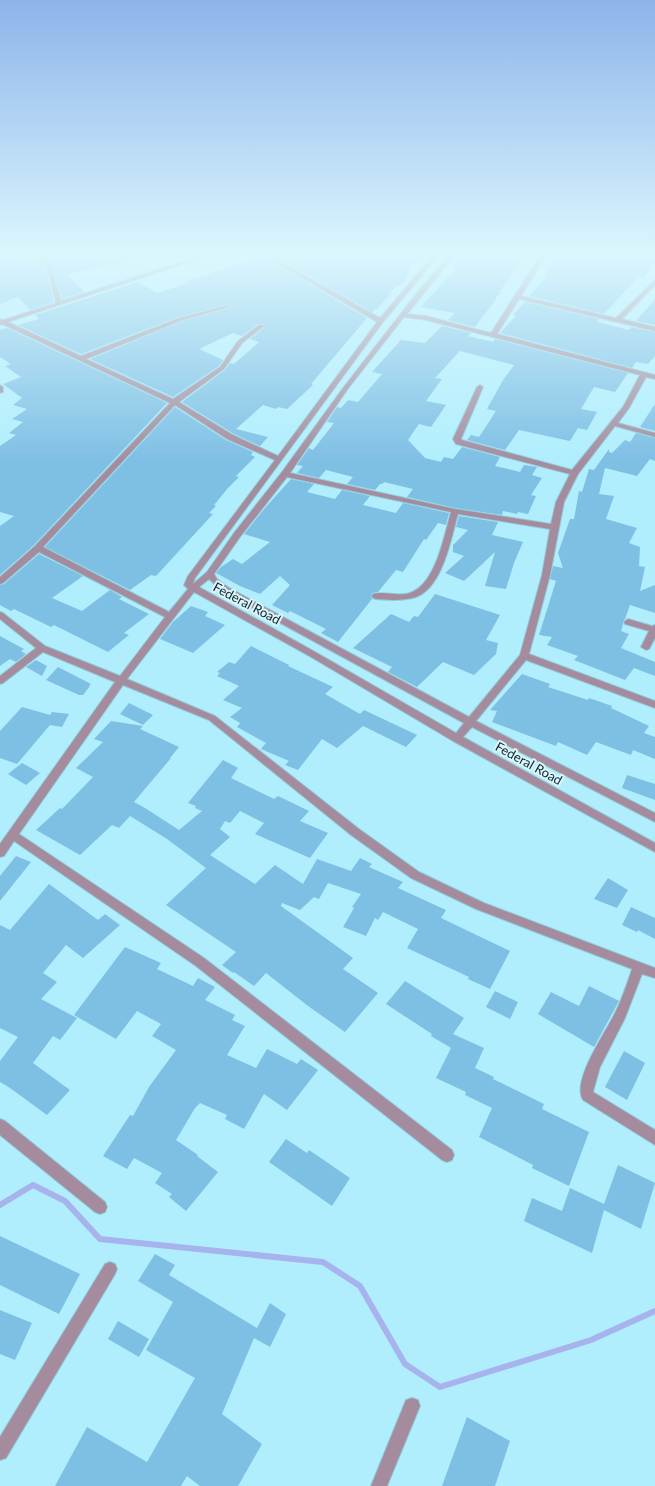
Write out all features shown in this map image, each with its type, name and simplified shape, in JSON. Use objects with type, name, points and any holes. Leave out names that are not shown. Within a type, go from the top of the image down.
[{"type":"street","points":[[4,323],[174,402],[230,437],[279,459]]},
{"type":"street","points":[[80,359],[170,323]]},
{"type":"street","name":"Federal Road","points":[[379,323],[191,578],[188,585],[314,655],[457,738],[655,848]]},
{"type":"street","name":"Federal Road","points":[[396,323],[345,389],[285,474],[237,535],[210,574],[214,581],[226,590],[470,722],[655,818]]},
{"type":"street","points":[[447,323],[655,377]]},
{"type":"street","points":[[493,335],[501,323]]},
{"type":"street","points":[[630,323],[655,330]]},
{"type":"street","points":[[0,581],[38,548],[174,402],[222,368],[240,342],[260,326]]},
{"type":"street","points":[[457,738],[524,656],[546,575],[560,502],[574,473],[615,424],[626,408],[644,374]]},
{"type":"street","points":[[480,387],[457,438],[459,442],[574,473]]},
{"type":"street","points":[[615,424],[655,436]]},
{"type":"street","points":[[285,474],[455,511],[554,527]]},
{"type":"street","points":[[376,596],[399,597],[424,589],[435,575],[455,511]]},
{"type":"street","points":[[38,548],[170,616]]},
{"type":"street","points":[[0,852],[14,835],[122,681],[170,616],[193,588],[210,574]]},
{"type":"street","points":[[0,615],[42,648],[212,718],[355,832],[415,875],[480,906],[655,973]]},
{"type":"street","points":[[628,622],[655,629],[646,647]]},
{"type":"street","points":[[0,681],[42,648]]},
{"type":"street","points":[[524,656],[655,705]]},
{"type":"street","points":[[14,835],[200,962],[447,1155]]},
{"type":"street","points":[[639,966],[620,1016],[589,1079],[586,1093],[588,1096],[655,1138]]},
{"type":"street","points":[[0,1126],[100,1207]]},
{"type":"street","points":[[0,1452],[110,1269]]},
{"type":"street","points":[[379,1486],[412,1406]]},
{"type":"building","points":[[24,323],[161,323],[81,354],[18,325]]},
{"type":"building","points":[[177,323],[362,323],[311,384],[313,385],[287,409],[278,407],[276,409],[263,405],[236,429],[268,437],[260,446],[234,434],[182,402],[225,370],[230,363],[234,364],[259,342],[250,339],[264,328],[264,324],[258,324],[242,336],[233,333],[199,349],[223,360],[219,366],[173,397],[90,359]]},
{"type":"building","points":[[461,323],[478,323],[475,327]]},
{"type":"building","points":[[509,323],[602,323],[629,330],[631,327],[655,332],[655,356],[648,364],[636,362],[632,368],[500,333]]},
{"type":"building","points":[[442,326],[471,333],[468,336],[493,342],[495,339],[628,373],[615,392],[594,387],[581,409],[597,412],[587,430],[578,428],[570,441],[519,430],[505,450],[467,440],[471,435],[479,437],[496,411],[487,409],[503,380],[514,365],[460,351],[435,378],[442,379],[426,401],[446,405],[431,427],[419,424],[408,440],[425,458],[441,462],[444,457],[453,459],[462,447],[500,457],[495,466],[520,472],[524,465],[537,467],[532,475],[542,478],[531,495],[536,496],[528,514],[518,512],[517,514],[503,511],[502,515],[455,508],[407,497],[413,489],[384,482],[375,490],[347,484],[353,477],[326,470],[319,478],[297,473],[303,466],[297,465],[309,448],[313,450],[334,423],[327,422],[337,407],[341,408],[348,400],[358,402],[382,374],[372,372],[401,340],[425,343]]},
{"type":"building","points":[[7,328],[167,403],[34,545],[0,575],[0,526],[14,516],[0,512],[0,446],[16,435],[9,433],[23,422],[12,419],[27,409],[13,405],[22,398],[3,384],[21,377],[5,366],[11,364],[0,357],[0,330]]},
{"type":"building","points":[[655,404],[655,431],[640,427]]},
{"type":"building","points":[[175,407],[226,440],[253,452],[251,455],[255,457],[236,476],[239,477],[214,505],[216,506],[209,513],[213,514],[156,576],[151,575],[130,590],[45,547]]},
{"type":"building","points":[[636,433],[655,438],[655,461],[650,459],[637,476],[605,468],[599,494],[614,496],[606,519],[637,528],[629,543],[640,547],[639,566],[645,567],[640,591],[655,585],[655,613],[630,605],[621,631],[629,634],[621,648],[655,662],[655,676],[634,668],[625,680],[574,660],[578,656],[547,645],[552,637],[539,635],[556,581],[550,579],[553,566],[563,568],[558,553],[570,519],[574,519],[579,491],[582,492],[589,469],[594,470],[609,449],[609,452],[612,453],[625,440],[630,442]]},
{"type":"building","points":[[291,479],[314,484],[307,492],[335,499],[342,490],[370,496],[363,505],[396,513],[403,503],[449,513],[446,525],[438,523],[426,540],[424,539],[403,572],[396,570],[378,592],[372,593],[372,599],[338,642],[321,633],[326,629],[290,611],[288,613],[272,605],[290,585],[280,576],[260,594],[240,586],[216,573],[221,567],[233,559],[242,564],[270,542],[244,534]]},
{"type":"building","points":[[459,516],[498,522],[492,535],[523,542],[514,563],[506,589],[485,586],[495,552],[464,581],[445,573],[464,556],[453,552],[453,545],[468,530],[456,527]]},
{"type":"building","points":[[39,554],[83,576],[52,598],[82,611],[110,590],[122,597],[119,599],[149,614],[124,633],[129,635],[108,652],[54,625],[51,627],[14,609],[11,611],[0,605],[0,585],[4,584]]},
{"type":"building","points":[[435,594],[500,615],[486,640],[498,643],[496,654],[474,675],[443,662],[417,687],[388,672],[392,667],[353,648],[391,614],[409,622],[414,616],[418,617]]},
{"type":"building","points":[[191,606],[208,612],[205,616],[225,625],[193,653],[160,639],[173,622]]},
{"type":"building","points":[[0,636],[24,649],[21,651],[26,654],[16,662],[10,659],[0,666]]},
{"type":"building","points":[[251,646],[289,665],[288,666],[333,687],[325,694],[360,714],[364,710],[417,735],[406,747],[363,726],[337,748],[322,739],[298,770],[285,765],[289,761],[261,749],[266,743],[237,727],[240,723],[230,717],[242,708],[223,700],[239,686],[217,676],[220,673],[217,672],[229,662],[235,664]]},
{"type":"building","points":[[36,660],[47,666],[42,676],[26,667]]},
{"type":"building","points":[[58,667],[91,684],[83,695],[79,695],[46,680]]},
{"type":"building","points":[[522,674],[550,684],[548,687],[612,706],[611,708],[649,726],[644,733],[655,737],[655,759],[633,750],[631,755],[596,742],[587,755],[558,742],[556,746],[492,722],[497,711],[490,710]]},
{"type":"building","points":[[129,703],[153,715],[143,725],[120,714]]},
{"type":"building","points":[[22,707],[50,715],[52,712],[69,714],[62,727],[50,725],[17,764],[0,758],[0,731]]},
{"type":"building","points":[[111,721],[143,726],[140,729],[179,747],[134,802],[179,830],[202,811],[195,808],[196,806],[188,803],[223,760],[238,768],[231,778],[274,799],[278,796],[309,811],[300,821],[328,833],[310,858],[255,834],[264,823],[240,811],[230,823],[225,821],[220,829],[230,837],[210,855],[255,884],[275,865],[303,884],[317,859],[351,871],[360,858],[372,864],[369,867],[403,882],[398,888],[446,910],[441,918],[510,951],[490,989],[468,979],[469,977],[407,948],[418,929],[383,912],[378,920],[375,918],[366,936],[343,927],[354,908],[352,907],[361,894],[328,883],[319,899],[314,897],[300,910],[282,903],[281,906],[353,958],[343,969],[378,993],[345,1032],[308,1006],[266,973],[254,986],[234,972],[233,973],[222,965],[236,952],[166,905],[206,868],[167,839],[130,816],[119,828],[112,825],[80,855],[36,830],[60,808],[62,809],[93,777],[76,768],[103,742],[94,739]]},
{"type":"building","points":[[22,763],[40,773],[26,785],[8,774]]},
{"type":"building","points":[[627,775],[655,784],[655,800],[622,788]]},
{"type":"building","points":[[16,856],[31,862],[0,901],[0,876]]},
{"type":"building","points":[[608,878],[628,890],[617,908],[594,899]]},
{"type":"building","points":[[49,884],[98,920],[105,914],[120,925],[83,958],[66,945],[43,973],[57,982],[41,999],[77,1018],[60,1040],[53,1036],[33,1063],[70,1090],[47,1115],[0,1082],[0,1061],[18,1037],[0,1028],[0,925],[10,930]]},
{"type":"building","points":[[631,907],[655,918],[655,939],[638,930],[637,932],[622,925]]},
{"type":"building","points":[[125,947],[161,963],[157,969],[193,986],[198,978],[215,987],[205,1000],[235,1015],[232,1020],[245,1026],[227,1055],[256,1068],[267,1049],[297,1064],[301,1059],[318,1070],[287,1110],[264,1094],[244,1129],[225,1119],[227,1115],[200,1103],[195,1108],[176,1140],[198,1155],[197,1156],[218,1172],[186,1211],[169,1197],[172,1194],[155,1183],[162,1173],[134,1158],[127,1169],[103,1156],[130,1115],[133,1116],[149,1087],[176,1050],[152,1036],[161,1024],[137,1011],[116,1039],[74,1015]]},
{"type":"building","points":[[405,981],[464,1018],[453,1034],[484,1048],[475,1068],[494,1077],[493,1079],[544,1104],[542,1109],[589,1132],[569,1186],[532,1168],[533,1165],[479,1137],[492,1108],[465,1095],[466,1092],[436,1078],[451,1048],[431,1036],[432,1034],[386,1004]]},
{"type":"building","points":[[589,986],[619,1001],[594,1047],[538,1014],[551,992],[579,1006]]},
{"type":"building","points":[[495,991],[518,1002],[510,1019],[486,1007]]},
{"type":"building","points":[[624,1051],[645,1063],[627,1100],[605,1087]]},
{"type":"building","points":[[286,1139],[307,1153],[309,1150],[350,1178],[332,1206],[269,1162]]},
{"type":"building","points":[[618,1165],[655,1183],[641,1229],[604,1210],[592,1253],[524,1221],[532,1198],[562,1211],[570,1188],[604,1204]]},
{"type":"building","points":[[0,1236],[80,1274],[59,1314],[0,1285]]},
{"type":"building","points":[[155,1254],[175,1265],[169,1275],[257,1328],[270,1303],[286,1314],[270,1347],[254,1338],[222,1414],[262,1444],[238,1486],[200,1486],[187,1476],[181,1486],[55,1486],[87,1427],[147,1462],[195,1378],[146,1350],[173,1302],[138,1281]]},
{"type":"building","points":[[0,1310],[32,1323],[15,1360],[0,1354]]},
{"type":"building","points":[[118,1321],[149,1339],[139,1357],[108,1339]]},
{"type":"building","points":[[467,1417],[510,1441],[495,1486],[442,1486]]},
{"type":"waterway","points":[[0,1205],[33,1185],[65,1201],[100,1239],[323,1262],[360,1286],[405,1364],[440,1387],[591,1340],[655,1311]]}]
